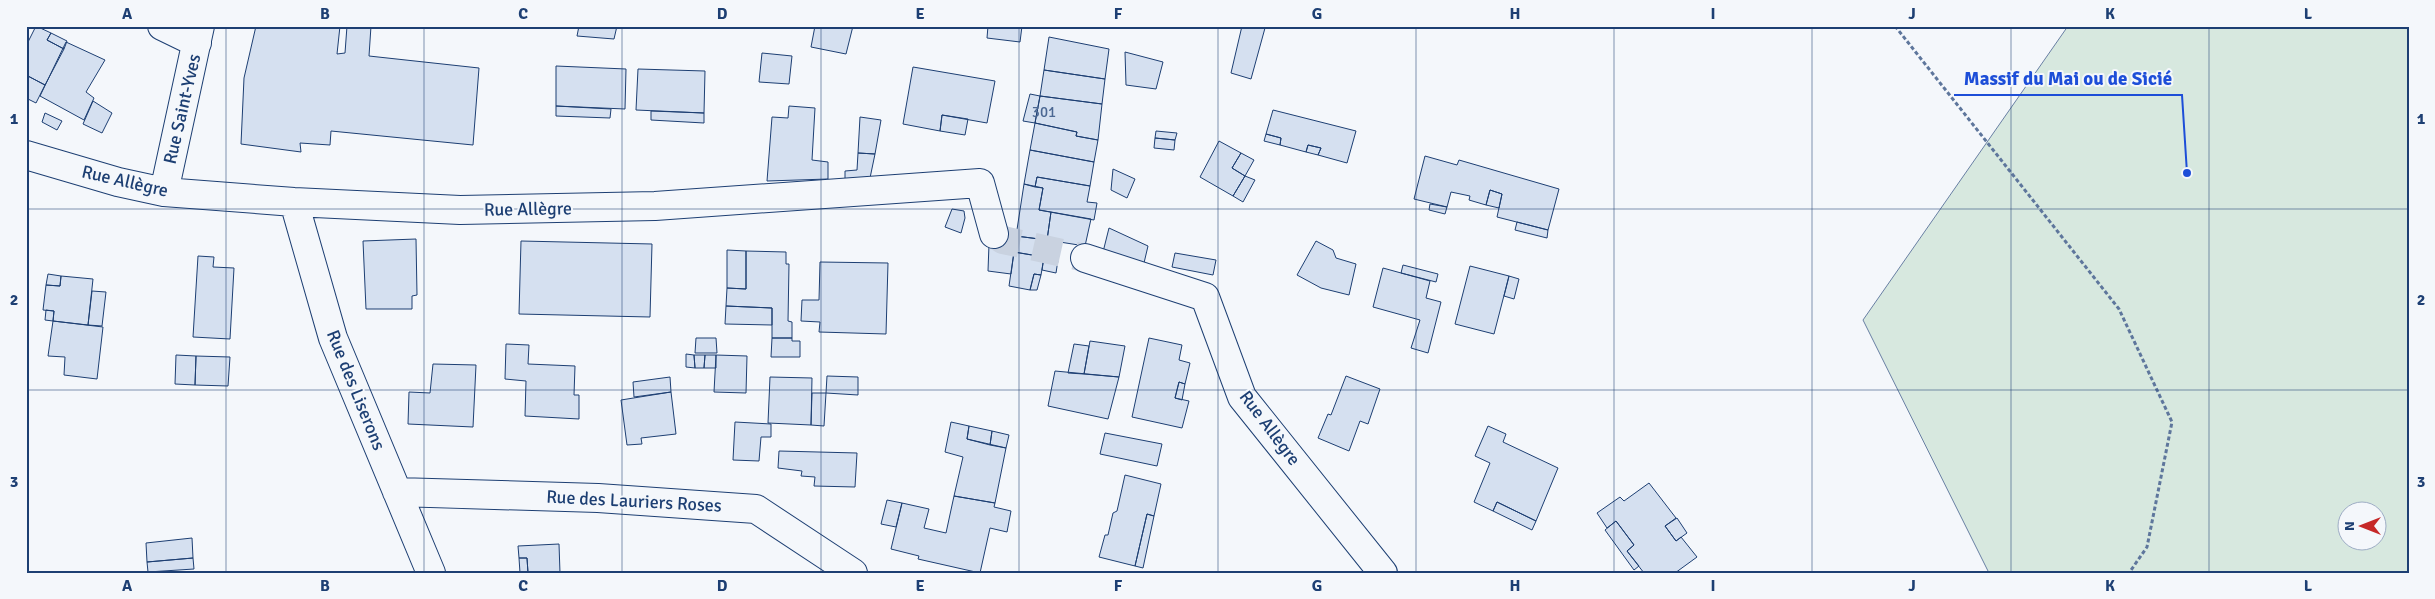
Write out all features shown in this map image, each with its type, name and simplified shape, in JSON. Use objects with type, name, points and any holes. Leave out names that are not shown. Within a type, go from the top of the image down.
[{"type":"street","points":[[162,26],[198,34]]},
{"type":"street","name":"Rue Saint-Yves","points":[[164,192],[198,34]]},
{"type":"street","name":"Rue Allègre","points":[[26,155],[118,182],[164,192],[294,202],[460,210],[655,206],[980,183],[994,234]]},
{"type":"street","name":"Rue des Liserons","points":[[294,202],[334,338],[430,573]]},
{"type":"street","name":"Rue Allègre","points":[[1085,258],[1205,297],[1242,397],[1383,573]]},
{"type":"street","name":"Rue des Lauriers Roses","points":[[397,492],[598,498],[756,509],[853,573]]},
{"type":"path","points":[[1896,26],[2119,309],[2172,422],[2147,547],[2129,573]]},
{"type":"shaded area","points":[[2068,26],[2409,26],[2409,573],[1989,573],[1863,320]]},
{"type":"building","points":[[36,26],[51,33],[47,40],[64,49],[45,85],[26,75],[26,46]]},
{"type":"building","points":[[256,26],[340,26],[337,54],[345,53],[347,26],[371,26],[369,56],[479,68],[473,145],[331,131],[330,145],[300,143],[301,152],[241,144],[244,78]]},
{"type":"building","points":[[579,26],[617,26],[614,39],[577,36]]},
{"type":"building","points":[[815,26],[853,26],[846,54],[811,47]]},
{"type":"building","points":[[988,26],[1022,26],[1020,42],[987,38]]},
{"type":"building","points":[[1242,26],[1265,28],[1251,79],[1231,73]]},
{"type":"building","points":[[51,33],[67,41],[64,49],[47,40]]},
{"type":"building","points":[[1049,37],[1109,49],[1105,79],[1044,70]]},
{"type":"building","points":[[66,42],[105,60],[86,92],[94,98],[84,120],[40,96]]},
{"type":"building","points":[[1125,52],[1163,62],[1156,89],[1126,85]]},
{"type":"building","points":[[762,53],[792,56],[789,84],[759,82]]},
{"type":"building","points":[[556,66],[626,69],[625,109],[556,106]]},
{"type":"building","points":[[913,67],[995,81],[987,123],[942,115],[940,131],[903,124]]},
{"type":"building","points":[[638,69],[705,71],[704,113],[636,110]]},
{"type":"building","points":[[1044,70],[1105,79],[1102,104],[1040,96]]},
{"type":"building","points":[[26,75],[45,85],[36,103],[26,98]]},
{"type":"building","points":[[1030,94],[1040,96],[1035,123],[1023,121]]},
{"type":"building","points":[[1040,96],[1102,104],[1098,140],[1076,136],[1077,132],[1035,123]]},
{"type":"building","points":[[93,101],[112,113],[102,133],[83,124]]},
{"type":"building","points":[[556,106],[611,109],[610,118],[556,116]]},
{"type":"building","points":[[789,106],[815,108],[812,160],[828,162],[828,179],[767,181],[772,117],[788,118]]},
{"type":"building","points":[[1273,110],[1356,131],[1347,163],[1318,155],[1321,148],[1308,145],[1306,152],[1280,145],[1281,138],[1266,134]]},
{"type":"building","points":[[651,111],[704,113],[704,123],[651,120]]},
{"type":"building","points":[[45,113],[62,121],[57,130],[42,122]]},
{"type":"building","points":[[942,115],[968,119],[965,135],[940,131]]},
{"type":"building","points":[[860,117],[881,120],[875,154],[858,153]]},
{"type":"building","points":[[1035,123],[1077,132],[1076,136],[1098,140],[1094,162],[1030,150]]},
{"type":"building","points":[[1156,131],[1177,133],[1175,140],[1155,138]]},
{"type":"building","points":[[1266,134],[1281,138],[1280,145],[1264,141]]},
{"type":"building","points":[[1155,138],[1175,140],[1174,150],[1154,148]]},
{"type":"building","points":[[1219,141],[1241,153],[1232,168],[1245,176],[1233,196],[1200,177]]},
{"type":"building","points":[[1308,145],[1321,148],[1318,155],[1306,152]]},
{"type":"building","points":[[1030,150],[1094,162],[1090,186],[1037,177],[1035,187],[1024,184]]},
{"type":"building","points":[[858,153],[875,154],[870,178],[845,179],[845,171],[857,170]]},
{"type":"building","points":[[1241,153],[1254,160],[1245,176],[1232,168]]},
{"type":"building","points":[[1425,156],[1457,165],[1459,160],[1559,189],[1548,230],[1497,217],[1502,194],[1490,190],[1486,205],[1469,200],[1470,196],[1451,192],[1447,207],[1414,199]]},
{"type":"building","points":[[1113,169],[1135,179],[1127,198],[1111,190]]},
{"type":"building","points":[[1245,176],[1255,180],[1243,202],[1233,196]]},
{"type":"building","points":[[1037,177],[1090,186],[1087,202],[1097,203],[1094,220],[1039,210],[1043,188],[1035,187]]},
{"type":"building","points":[[1024,184],[1043,188],[1039,210],[1051,212],[1047,240],[1016,236]]},
{"type":"building","points":[[1490,190],[1502,194],[1499,208],[1486,205]]},
{"type":"building","points":[[1430,204],[1447,207],[1445,214],[1429,210]]},
{"type":"building","points":[[952,209],[964,211],[965,218],[961,233],[945,227]]},
{"type":"building","points":[[1051,212],[1091,219],[1085,246],[1047,240]]},
{"type":"building","points":[[1517,222],[1548,230],[1547,238],[1515,230]]},
{"type":"building","points":[[1109,228],[1148,246],[1144,263],[1102,256]]},
{"type":"building","points":[[1016,236],[1047,240],[1044,257],[1014,252]]},
{"type":"building","points":[[416,239],[417,295],[412,296],[412,309],[366,309],[363,241]]},
{"type":"building","points":[[521,241],[652,244],[650,317],[519,314]]},
{"type":"building","points":[[1316,241],[1333,250],[1336,258],[1356,264],[1349,295],[1321,288],[1297,275]]},
{"type":"building","points":[[989,244],[1014,252],[1011,274],[988,271]]},
{"type":"building","points":[[727,250],[746,251],[746,289],[727,288]]},
{"type":"building","points":[[746,251],[786,252],[786,264],[789,264],[788,321],[792,322],[792,338],[772,338],[772,308],[726,306],[727,288],[746,289]]},
{"type":"building","points":[[1014,252],[1044,257],[1041,275],[1034,274],[1030,290],[1009,286]]},
{"type":"building","points":[[1175,253],[1216,260],[1213,275],[1172,267]]},
{"type":"building","points":[[198,256],[214,257],[213,267],[234,268],[230,339],[193,337]]},
{"type":"building","points":[[1044,257],[1058,260],[1056,273],[1042,270]]},
{"type":"building","points":[[820,262],[888,263],[886,334],[819,332],[820,322],[801,321],[802,300],[819,300]]},
{"type":"building","points":[[1403,265],[1438,274],[1436,282],[1401,273]]},
{"type":"building","points":[[1470,266],[1509,276],[1494,334],[1455,324]]},
{"type":"building","points":[[1383,268],[1430,281],[1426,298],[1441,302],[1428,353],[1411,348],[1420,320],[1373,307]]},
{"type":"building","points":[[48,274],[61,276],[60,286],[46,285]]},
{"type":"building","points":[[1034,274],[1041,275],[1037,290],[1030,290]]},
{"type":"building","points":[[61,276],[93,279],[88,325],[53,321],[54,311],[43,310],[46,285],[60,286]]},
{"type":"building","points":[[1509,276],[1519,279],[1514,299],[1504,296]]},
{"type":"building","points":[[92,291],[106,292],[102,326],[88,325]]},
{"type":"building","points":[[726,306],[772,308],[772,325],[725,324]]},
{"type":"building","points":[[46,310],[54,311],[53,321],[45,320]]},
{"type":"building","points":[[53,321],[103,327],[97,379],[64,375],[65,357],[48,356]]},
{"type":"building","points":[[696,338],[716,338],[717,353],[695,353]]},
{"type":"building","points":[[772,338],[792,338],[792,341],[800,341],[800,357],[771,357]]},
{"type":"building","points":[[1149,338],[1182,345],[1179,360],[1190,363],[1185,384],[1179,382],[1175,398],[1189,401],[1182,428],[1132,417]]},
{"type":"building","points":[[1090,341],[1125,346],[1119,377],[1084,374]]},
{"type":"building","points":[[506,344],[529,345],[528,364],[575,366],[574,395],[579,395],[579,419],[525,416],[526,381],[505,379]]},
{"type":"building","points":[[1074,344],[1089,346],[1084,374],[1068,373]]},
{"type":"building","points":[[686,354],[694,355],[695,368],[686,367]]},
{"type":"building","points":[[176,355],[196,356],[195,385],[175,384]]},
{"type":"building","points":[[694,355],[705,355],[704,368],[695,368]]},
{"type":"building","points":[[705,355],[716,355],[716,368],[704,368]]},
{"type":"building","points":[[716,355],[747,356],[746,393],[714,392]]},
{"type":"building","points":[[196,356],[230,357],[228,386],[195,385]]},
{"type":"building","points":[[433,364],[476,365],[473,427],[408,424],[409,392],[430,393]]},
{"type":"building","points":[[1055,371],[1119,377],[1108,419],[1048,406]]},
{"type":"building","points":[[827,376],[858,377],[858,395],[826,393]]},
{"type":"building","points":[[1346,376],[1380,389],[1368,424],[1360,421],[1349,451],[1318,438],[1328,414],[1331,415]]},
{"type":"building","points":[[670,377],[671,392],[634,397],[633,382]]},
{"type":"building","points":[[770,377],[812,378],[811,425],[768,423]]},
{"type":"building","points":[[1179,382],[1185,384],[1182,400],[1175,398]]},
{"type":"building","points":[[671,392],[676,434],[641,438],[642,444],[627,445],[621,400]]},
{"type":"building","points":[[812,393],[826,393],[824,426],[811,425]]},
{"type":"building","points":[[735,422],[771,424],[771,437],[761,437],[759,461],[733,460]]},
{"type":"building","points":[[951,422],[969,426],[967,439],[1006,448],[995,503],[954,496],[963,457],[945,452]]},
{"type":"building","points":[[969,426],[992,431],[990,445],[967,439]]},
{"type":"building","points":[[1488,426],[1506,434],[1503,442],[1558,468],[1536,521],[1497,502],[1493,511],[1474,502],[1490,463],[1475,456]]},
{"type":"building","points":[[992,431],[1009,435],[1006,448],[990,445]]},
{"type":"building","points":[[1105,433],[1162,444],[1157,466],[1100,454]]},
{"type":"building","points":[[779,451],[857,453],[855,487],[814,486],[815,477],[801,476],[802,471],[778,468]]},
{"type":"building","points":[[1125,475],[1161,484],[1154,516],[1147,514],[1135,566],[1099,557],[1105,535],[1108,535],[1113,513],[1117,511]]},
{"type":"building","points":[[1649,483],[1676,518],[1665,526],[1676,541],[1681,537],[1697,557],[1675,573],[1644,573],[1627,551],[1634,545],[1616,521],[1607,528],[1597,513],[1620,497],[1624,501]]},
{"type":"building","points":[[954,496],[995,503],[994,507],[1011,511],[1007,532],[990,528],[980,573],[918,559],[919,556],[891,549],[902,503],[929,509],[924,528],[946,533]]},
{"type":"building","points":[[887,500],[902,503],[896,527],[881,524]]},
{"type":"building","points":[[1497,502],[1536,521],[1532,530],[1493,511]]},
{"type":"building","points":[[1147,514],[1154,516],[1143,568],[1135,566]]},
{"type":"building","points":[[1677,518],[1687,533],[1676,541],[1665,526]]},
{"type":"building","points":[[1616,521],[1634,545],[1627,551],[1639,566],[1634,570],[1605,530]]},
{"type":"building","points":[[192,538],[193,558],[147,562],[146,543]]},
{"type":"building","points":[[559,544],[560,573],[528,573],[527,558],[519,558],[518,546]]},
{"type":"building","points":[[193,558],[194,569],[148,572],[147,562]]},
{"type":"building","points":[[519,558],[527,558],[528,573],[520,573]]},
{"type":"tunnel","points":[[994,234],[1003,240],[1085,258]]},
{"type":"place","name":"Massif du Mai ou de Sicié","points":[[2187,173]]}]
